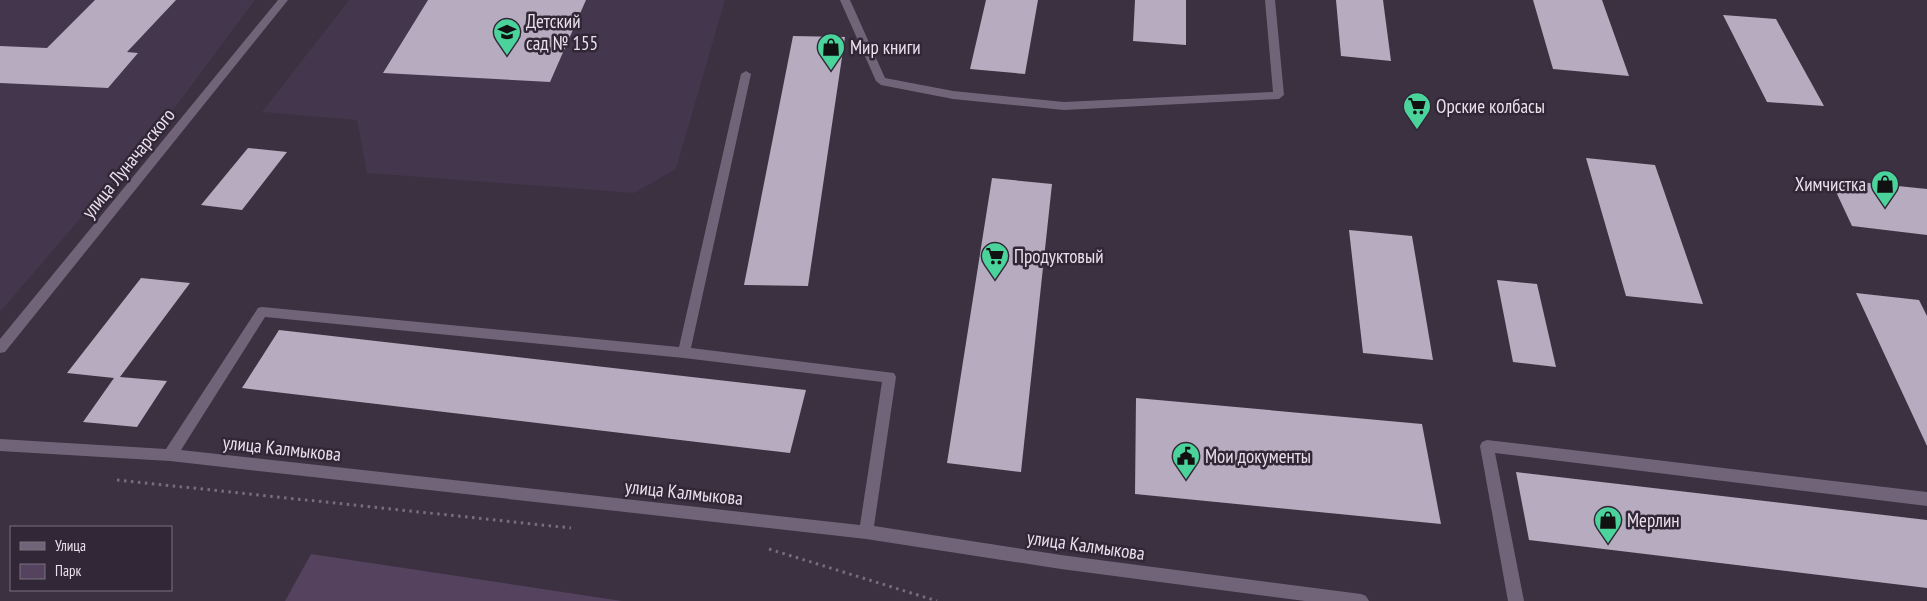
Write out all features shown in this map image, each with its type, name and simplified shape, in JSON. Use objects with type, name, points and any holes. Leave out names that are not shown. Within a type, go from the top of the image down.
[{"type":"street","name":"улица Луначарского","points":[[0,348],[283,0]]},
{"type":"street","points":[[845,0],[881,81],[953,95],[1064,106],[1279,95],[1270,0]]},
{"type":"street","points":[[684,353],[746,74]]},
{"type":"street","points":[[170,455],[262,312],[684,353],[889,377],[866,532]]},
{"type":"street","name":"улица Калмыкова","points":[[0,445],[170,455],[866,532],[1061,562],[1361,601]]},
{"type":"street","points":[[1516,601],[1487,446],[1927,500]]},
{"type":"path","points":[[108,478],[580,529]]},
{"type":"path","points":[[766,548],[937,601]]},
{"type":"shaded area","points":[[0,0],[255,0],[171,113],[0,312]]},
{"type":"shaded area","name":"Детский сад № 155","points":[[349,0],[725,0],[676,169],[634,193],[367,173],[357,120],[262,112]]},
{"type":"green space","points":[[311,554],[622,601],[285,601]]},
{"type":"building","points":[[95,0],[176,0],[127,52],[138,53],[108,88],[0,83],[0,46],[47,48]]},
{"type":"building","points":[[428,0],[586,0],[550,82],[383,73]]},
{"type":"building","points":[[986,0],[1038,0],[1025,74],[970,69]]},
{"type":"building","points":[[1135,0],[1186,0],[1186,45],[1133,41]]},
{"type":"building","points":[[1336,0],[1383,0],[1391,61],[1341,56]]},
{"type":"building","points":[[1533,0],[1602,0],[1629,76],[1553,69]]},
{"type":"building","points":[[1723,15],[1776,19],[1824,106],[1767,102]]},
{"type":"building","points":[[793,36],[845,37],[808,286],[744,285]]},
{"type":"building","points":[[248,148],[287,152],[242,210],[201,205]]},
{"type":"building","points":[[1586,158],[1655,165],[1703,304],[1626,296]]},
{"type":"building","points":[[992,178],[1052,184],[1021,472],[947,463]]},
{"type":"building","name":"Химчистка","points":[[1830,179],[1927,189],[1927,235],[1852,226]]},
{"type":"building","points":[[1349,230],[1412,236],[1433,360],[1363,353]]},
{"type":"building","points":[[141,278],[190,283],[120,377],[167,381],[137,427],[83,422],[114,378],[67,373]]},
{"type":"building","points":[[1497,280],[1537,284],[1556,367],[1513,362]]},
{"type":"building","points":[[1856,293],[1919,300],[1927,316],[1927,446]]},
{"type":"building","points":[[279,330],[806,390],[790,453],[242,388]]},
{"type":"building","points":[[1136,398],[1422,424],[1441,524],[1135,494]]},
{"type":"building","points":[[1516,472],[1927,520],[1927,588],[1529,540]]},
{"type":"place","name":"Детский сад № 155","points":[[507,56]]},
{"type":"place","name":"Мир книги","points":[[831,71]]},
{"type":"place","name":"Орские колбасы","points":[[1417,130]]},
{"type":"place","name":"Химчистка","points":[[1885,208]]},
{"type":"place","name":"Продуктовый","points":[[995,280]]},
{"type":"place","name":"Мои документы","points":[[1186,480]]},
{"type":"place","name":"Мерлин","points":[[1608,544]]}]
